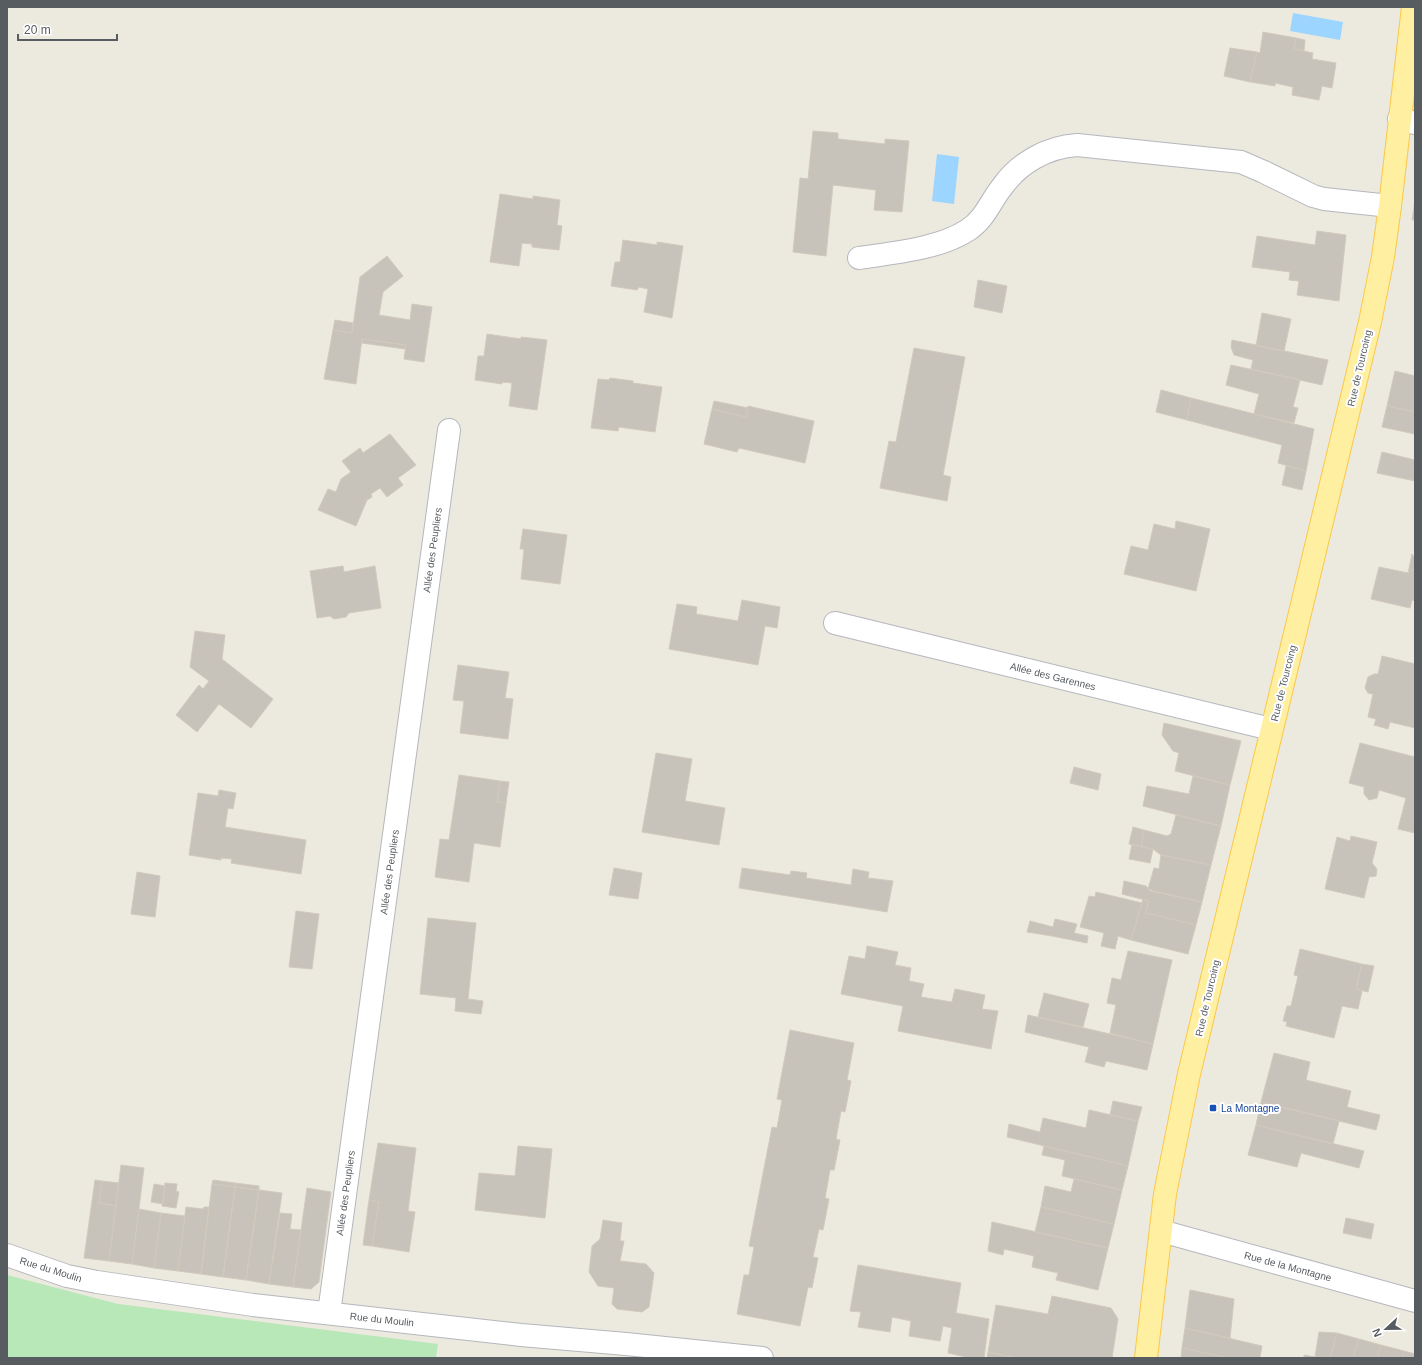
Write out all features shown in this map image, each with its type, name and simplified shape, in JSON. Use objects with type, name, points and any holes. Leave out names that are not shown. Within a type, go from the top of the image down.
[{"type":"main road","name":"Rue de Tourcoing","points":[[1146,1358],[1165,1194],[1189,1074],[1370,322],[1383,257],[1390,206],[1407,121],[1413,7]]},
{"type":"street","points":[[859,258],[925,247],[955,237],[967,231],[983,217],[1002,187],[1022,167],[1044,152],[1065,146],[1085,146],[1241,162],[1314,196],[1324,199],[1390,206]]},
{"type":"street","name":"Allée des Peupliers","points":[[329,1313],[449,430]]},
{"type":"street","name":"Allée des Garennes","points":[[835,623],[1271,729]]},
{"type":"street","name":"Rue de la Montagne","points":[[1161,1232],[1415,1301]]},
{"type":"street","name":"Rue du Moulin","points":[[7,1255],[67,1276],[97,1282],[253,1305],[521,1335],[625,1351],[762,1358]]},
{"type":"green space","points":[[7,1275],[118,1304],[438,1344],[436,1358],[7,1358]]},
{"type":"water","points":[[1293,13],[1343,22],[1340,40],[1290,31]]},
{"type":"water","points":[[937,154],[959,157],[954,204],[932,201]]},
{"type":"building","points":[[1263,32],[1296,38],[1294,49],[1313,53],[1312,59],[1336,63],[1332,88],[1322,86],[1319,100],[1292,95],[1293,87],[1275,83],[1275,86],[1250,82],[1257,52],[1260,53]]},
{"type":"building","points":[[1296,38],[1305,40],[1304,51],[1294,49]]},
{"type":"building","points":[[1230,48],[1257,52],[1250,82],[1224,76]]},
{"type":"building","points":[[813,131],[838,133],[838,139],[885,144],[885,139],[909,141],[902,212],[874,210],[876,190],[833,185],[826,256],[793,252],[800,178],[808,179]]},
{"type":"building","points":[[500,194],[533,199],[533,196],[560,200],[557,225],[562,226],[559,250],[532,247],[532,244],[522,243],[519,266],[490,262]]},
{"type":"building","points":[[1415,200],[1415,220],[1412,220]]},
{"type":"building","points":[[1317,231],[1346,235],[1339,301],[1297,295],[1299,281],[1289,280],[1290,272],[1252,267],[1257,236],[1315,245]]},
{"type":"building","points":[[623,240],[657,245],[657,242],[683,246],[672,318],[644,312],[648,289],[639,287],[637,290],[611,286],[615,262],[620,262]]},
{"type":"building","points":[[387,256],[403,276],[383,292],[379,315],[410,320],[412,304],[432,307],[424,362],[404,359],[406,345],[362,339],[356,384],[324,379],[333,330],[352,333],[360,277]]},
{"type":"building","points":[[978,280],[1007,286],[1002,313],[974,307]]},
{"type":"building","points":[[1262,313],[1291,319],[1284,351],[1256,346]]},
{"type":"building","points":[[335,320],[353,323],[352,333],[333,330]]},
{"type":"building","points":[[487,334],[521,339],[521,337],[547,340],[537,410],[509,406],[512,383],[502,382],[502,384],[475,380],[478,356],[484,356]]},
{"type":"building","points":[[362,339],[406,345],[405,349],[362,343]]},
{"type":"building","points":[[1232,340],[1328,360],[1322,385],[1251,369],[1253,360],[1234,355],[1231,347]]},
{"type":"building","points":[[914,348],[965,357],[943,475],[951,477],[947,501],[880,488],[889,441],[896,442]]},
{"type":"building","points":[[1231,365],[1300,380],[1293,407],[1298,408],[1294,423],[1254,414],[1259,394],[1226,385]]},
{"type":"building","points":[[1395,371],[1415,376],[1415,412],[1387,406]]},
{"type":"building","points":[[610,378],[662,387],[655,432],[619,427],[618,431],[591,428],[598,379],[609,380]]},
{"type":"building","points":[[1161,390],[1191,398],[1187,420],[1156,412]]},
{"type":"building","points":[[1191,398],[1314,429],[1306,471],[1278,463],[1282,445],[1187,420]]},
{"type":"building","points":[[714,401],[748,408],[746,417],[712,409]]},
{"type":"building","points":[[748,406],[814,421],[805,463],[739,448],[737,452],[704,444],[712,409],[746,417]]},
{"type":"building","points":[[1387,406],[1415,412],[1415,434],[1382,427]]},
{"type":"building","points":[[390,434],[416,465],[398,478],[403,485],[387,497],[380,488],[371,494],[372,497],[367,500],[356,526],[318,510],[328,489],[336,492],[341,479],[351,472],[342,461],[360,448],[363,453]]},
{"type":"building","points":[[1382,452],[1415,460],[1415,481],[1377,473]]},
{"type":"building","points":[[1286,466],[1306,471],[1302,490],[1282,485]]},
{"type":"building","points":[[1176,521],[1210,529],[1196,591],[1124,574],[1131,546],[1148,550],[1154,524],[1175,529]]},
{"type":"building","points":[[523,529],[567,535],[560,584],[521,579],[524,549],[520,549]]},
{"type":"building","points":[[1412,554],[1415,558],[1415,569],[1408,573]]},
{"type":"building","points":[[343,566],[344,572],[375,566],[381,608],[349,613],[346,617],[334,619],[330,616],[317,618],[310,571]]},
{"type":"building","points":[[1379,567],[1408,573],[1415,569],[1415,601],[1412,600],[1410,608],[1371,599]]},
{"type":"building","points":[[742,600],[780,607],[777,628],[765,626],[758,665],[669,649],[677,604],[697,607],[696,614],[738,621]]},
{"type":"building","points":[[195,631],[225,635],[222,659],[273,699],[251,728],[219,704],[197,732],[176,715],[199,685],[203,689],[209,681],[190,667]]},
{"type":"building","points":[[1382,656],[1415,664],[1415,728],[1390,722],[1388,729],[1374,725],[1376,719],[1368,717],[1373,694],[1368,693],[1365,688],[1368,677],[1378,674]]},
{"type":"building","points":[[458,665],[509,672],[505,698],[513,699],[508,739],[460,733],[464,701],[453,700]]},
{"type":"building","points":[[1164,723],[1241,741],[1230,785],[1175,771],[1179,753],[1173,751],[1162,735]]},
{"type":"building","points":[[1360,743],[1415,757],[1415,833],[1398,829],[1406,798],[1379,790],[1377,798],[1369,800],[1364,794],[1364,787],[1349,783]]},
{"type":"building","points":[[656,753],[692,759],[685,801],[725,808],[719,845],[642,832]]},
{"type":"building","points":[[1074,767],[1101,774],[1098,790],[1070,783]]},
{"type":"building","points":[[459,775],[500,781],[497,802],[506,803],[500,847],[474,843],[469,882],[435,877],[440,839],[449,840]]},
{"type":"building","points":[[1193,776],[1230,785],[1221,826],[1143,806],[1147,786],[1189,794]]},
{"type":"building","points":[[500,781],[509,782],[506,803],[497,802]]},
{"type":"building","points":[[219,790],[236,793],[233,809],[228,808],[225,827],[306,840],[301,874],[231,863],[232,859],[221,858],[221,860],[189,855],[198,793],[218,796]]},
{"type":"building","points":[[1176,815],[1221,826],[1211,865],[1161,855],[1153,849],[1141,847],[1144,830],[1167,836],[1171,834]]},
{"type":"building","points":[[1133,827],[1144,830],[1141,847],[1129,844]]},
{"type":"building","points":[[1351,836],[1377,842],[1372,863],[1377,869],[1376,876],[1369,877],[1364,898],[1325,889],[1337,837],[1350,841]]},
{"type":"building","points":[[1132,844],[1153,849],[1150,863],[1129,859]]},
{"type":"building","points":[[1161,855],[1211,865],[1202,902],[1148,889],[1154,868],[1159,869]]},
{"type":"building","points":[[614,868],[642,873],[638,899],[609,895]]},
{"type":"building","points":[[742,868],[790,875],[791,871],[807,873],[806,878],[851,885],[853,869],[869,872],[868,878],[893,881],[887,912],[739,888]]},
{"type":"building","points":[[137,872],[160,876],[155,917],[131,914]]},
{"type":"building","points":[[1124,881],[1146,886],[1150,891],[1202,902],[1196,925],[1146,913],[1149,901],[1122,894]]},
{"type":"building","points":[[1096,892],[1142,903],[1131,940],[1118,936],[1115,949],[1101,946],[1104,933],[1080,927],[1089,896],[1095,897]]},
{"type":"building","points":[[1143,899],[1149,901],[1146,913],[1196,925],[1188,954],[1131,940]]},
{"type":"building","points":[[296,911],[319,914],[312,969],[289,967]]},
{"type":"building","points":[[428,918],[476,923],[468,999],[483,1001],[481,1014],[455,1011],[456,998],[420,994]]},
{"type":"building","points":[[1055,919],[1077,924],[1074,933],[1088,936],[1087,943],[1027,932],[1030,921],[1053,927]]},
{"type":"building","points":[[867,946],[898,952],[895,965],[911,968],[909,981],[924,984],[921,997],[952,1002],[955,989],[985,995],[982,1009],[998,1011],[991,1049],[898,1031],[903,1006],[841,994],[849,956],[865,959]]},
{"type":"building","points":[[1300,949],[1362,964],[1356,989],[1362,991],[1358,1009],[1342,1006],[1334,1038],[1286,1026],[1287,1022],[1283,1021],[1287,1006],[1291,1006],[1298,976],[1294,975]]},
{"type":"building","points":[[1128,951],[1172,960],[1153,1044],[1110,1033],[1116,1005],[1107,1003],[1112,978],[1121,980]]},
{"type":"building","points":[[1362,964],[1374,966],[1368,992],[1356,989]]},
{"type":"building","points":[[1044,993],[1089,1004],[1083,1027],[1038,1017]]},
{"type":"building","points":[[1028,1015],[1153,1044],[1147,1070],[1106,1061],[1104,1067],[1085,1062],[1089,1047],[1025,1032]]},
{"type":"building","points":[[790,1030],[854,1043],[847,1080],[851,1081],[845,1112],[841,1111],[836,1139],[840,1140],[834,1170],[830,1170],[825,1198],[829,1199],[823,1230],[819,1229],[813,1257],[818,1258],[812,1288],[808,1287],[800,1326],[737,1314],[744,1275],[749,1275],[754,1247],[749,1246],[772,1127],[777,1128],[782,1100],[777,1099]]},
{"type":"building","points":[[1274,1053],[1310,1062],[1306,1080],[1351,1091],[1347,1107],[1380,1115],[1376,1130],[1261,1102]]},
{"type":"building","points":[[1113,1101],[1142,1107],[1138,1121],[1110,1115]]},
{"type":"building","points":[[1261,1102],[1339,1121],[1333,1144],[1256,1125]]},
{"type":"building","points":[[1089,1110],[1138,1121],[1128,1166],[1007,1137],[1009,1124],[1040,1132],[1043,1118],[1086,1128]]},
{"type":"building","points":[[1256,1125],[1364,1151],[1359,1168],[1301,1153],[1297,1167],[1248,1155]]},
{"type":"building","points":[[378,1143],[416,1148],[408,1211],[415,1212],[409,1252],[372,1246],[379,1202],[369,1200]]},
{"type":"building","points":[[518,1146],[552,1149],[545,1218],[475,1210],[479,1173],[515,1176]]},
{"type":"building","points":[[1044,1146],[1128,1166],[1122,1190],[1062,1176],[1065,1160],[1042,1155]]},
{"type":"building","points":[[121,1165],[144,1168],[132,1264],[109,1261]]},
{"type":"building","points":[[1074,1179],[1122,1190],[1114,1224],[1041,1207],[1045,1186],[1071,1192]]},
{"type":"building","points":[[95,1180],[102,1181],[99,1203],[116,1206],[109,1261],[84,1258]]},
{"type":"building","points":[[213,1180],[235,1183],[235,1187],[212,1184]]},
{"type":"building","points":[[102,1181],[119,1183],[116,1206],[99,1203]]},
{"type":"building","points":[[165,1183],[177,1184],[176,1191],[179,1192],[176,1208],[162,1206]]},
{"type":"building","points":[[235,1183],[259,1186],[259,1190],[235,1187]]},
{"type":"building","points":[[154,1184],[165,1186],[163,1204],[151,1202]]},
{"type":"building","points":[[212,1184],[235,1187],[223,1277],[201,1274]]},
{"type":"building","points":[[235,1187],[259,1190],[246,1280],[223,1277]]},
{"type":"building","points":[[307,1188],[331,1192],[319,1282],[311,1289],[293,1287]]},
{"type":"building","points":[[259,1190],[282,1193],[269,1284],[246,1280]]},
{"type":"building","points":[[369,1200],[379,1202],[372,1246],[363,1245]]},
{"type":"building","points":[[186,1207],[203,1209],[204,1207],[209,1207],[201,1274],[178,1271]]},
{"type":"building","points":[[1041,1207],[1114,1224],[1108,1248],[1035,1232]]},
{"type":"building","points":[[139,1209],[161,1213],[154,1268],[132,1264]]},
{"type":"building","points":[[161,1213],[185,1216],[178,1271],[154,1268]]},
{"type":"building","points":[[280,1213],[292,1214],[290,1229],[301,1230],[293,1287],[269,1284]]},
{"type":"building","points":[[1346,1218],[1374,1224],[1371,1239],[1343,1233]]},
{"type":"building","points":[[603,1220],[622,1223],[620,1241],[624,1241],[620,1261],[646,1264],[654,1273],[649,1307],[642,1312],[617,1309],[612,1304],[614,1288],[598,1286],[589,1272],[592,1246],[600,1239]]},
{"type":"building","points":[[992,1222],[1108,1248],[1098,1290],[1056,1280],[1058,1273],[1032,1267],[1034,1256],[1004,1249],[1003,1255],[988,1251]]},
{"type":"building","points":[[858,1265],[961,1283],[956,1313],[989,1319],[984,1358],[966,1358],[948,1353],[952,1328],[943,1326],[940,1341],[909,1336],[911,1321],[892,1317],[890,1332],[858,1327],[861,1312],[850,1311]]},
{"type":"building","points":[[1190,1290],[1234,1299],[1230,1338],[1185,1328]]},
{"type":"building","points":[[1052,1296],[1111,1308],[1118,1319],[1112,1358],[1017,1358],[988,1352],[996,1305],[1048,1314]]},
{"type":"building","points":[[1185,1328],[1262,1346],[1260,1358],[1229,1358],[1182,1348]]},
{"type":"building","points":[[1319,1332],[1337,1333],[1330,1358],[1315,1357]]},
{"type":"building","points":[[1337,1333],[1359,1339],[1353,1358],[1330,1358]]},
{"type":"building","points":[[1359,1339],[1381,1345],[1377,1358],[1353,1358]]},
{"type":"building","points":[[1381,1345],[1404,1351],[1402,1358],[1377,1358]]},
{"type":"building","points":[[1182,1348],[1229,1358],[1181,1358]]},
{"type":"building","points":[[1404,1351],[1415,1354],[1415,1358],[1402,1358]]},
{"type":"building","points":[[988,1352],[1017,1358],[987,1358]]},
{"type":"building","points":[[1304,1355],[1315,1357],[1319,1358],[1304,1358]]},
{"type":"place","name":"La Montagne","points":[[1213,1108]]}]
